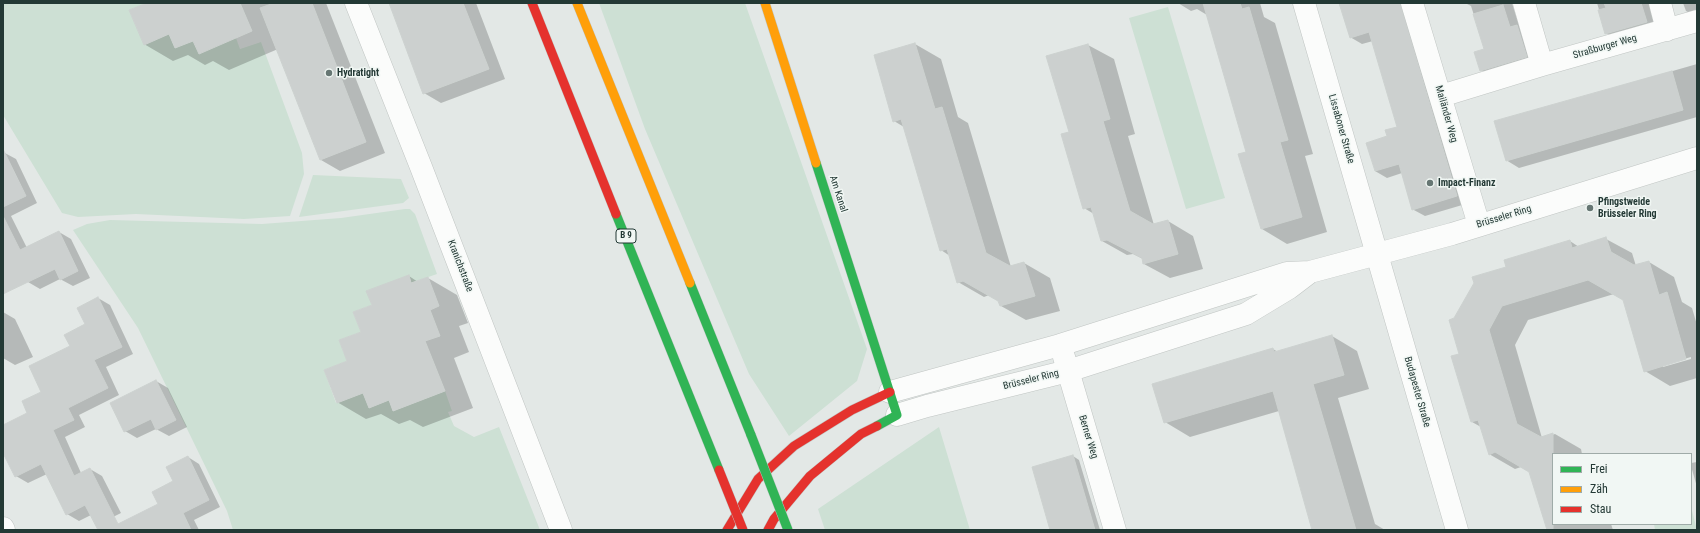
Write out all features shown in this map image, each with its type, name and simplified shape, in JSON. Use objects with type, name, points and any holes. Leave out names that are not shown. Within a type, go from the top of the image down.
[{"type":"main road","name":"B 9","points":[[532,3],[743,530]]},
{"type":"main road","points":[[577,3],[788,530]]},
{"type":"main road","name":"Am Kanal","points":[[766,3],[897,415]]},
{"type":"main road","name":"Brüsseler Ring","points":[[727,530],[758,479],[794,446],[852,410],[890,392]]},
{"type":"main road","name":"Brüsseler Ring","points":[[768,530],[774,519],[810,476],[861,434],[897,415]]},
{"type":"street","name":"Kranichstraße","points":[[356,3],[561,530]]},
{"type":"street","name":"Lissaboner Straße","points":[[1304,3],[1377,254]]},
{"type":"street","name":"Mailänder Weg","points":[[1412,3],[1479,225]]},
{"type":"street","points":[[1524,3],[1542,65]]},
{"type":"street","points":[[1660,3],[1667,30]]},
{"type":"street","name":"Straßburger Weg","points":[[1441,96],[1542,65],[1697,21]]},
{"type":"street","name":"Brüsseler Ring","points":[[890,392],[1060,345],[1287,273],[1310,272],[1377,254],[1479,225],[1697,158]]},
{"type":"street","name":"Budapester Straße","points":[[1377,254],[1457,530]]},
{"type":"street","name":"Brüsseler Ring","points":[[897,415],[927,406],[1068,371],[1246,314],[1289,288],[1310,272]]},
{"type":"street","name":"Berner Weg","points":[[1060,345],[1115,530]]},
{"type":"green space","points":[[3,3],[147,3],[129,10],[144,44],[169,34],[175,48],[193,41],[236,38],[240,49],[261,42],[302,153],[304,174],[290,216],[244,219],[136,214],[78,217],[62,213],[3,115]]},
{"type":"green space","points":[[599,3],[745,3],[867,349],[857,381],[789,436],[749,374],[645,129]]},
{"type":"green space","points":[[1168,7],[1225,198],[1186,209],[1129,18]]},
{"type":"green space","points":[[313,175],[401,179],[409,198],[403,203],[299,217]]},
{"type":"green space","points":[[410,209],[415,214],[437,274],[411,283],[409,276],[367,291],[372,305],[353,312],[361,332],[339,340],[347,361],[324,370],[336,403],[363,393],[369,408],[389,400],[393,411],[445,391],[452,411],[448,412],[454,426],[474,437],[499,427],[540,530],[233,530],[227,511],[138,328],[73,230],[87,224],[110,220],[262,224],[341,218]]},
{"type":"green space","points":[[939,427],[970,530],[825,530],[818,509]]},
{"type":"green space","points":[[1692,511],[1697,530],[1655,530],[1654,525],[1692,525]]},
{"type":"building","points":[[147,3],[240,3],[252,31],[199,54],[193,41],[175,48],[169,34],[144,45],[129,10]]},
{"type":"building","points":[[274,3],[312,3],[366,142],[320,160],[260,8]]},
{"type":"building","points":[[389,3],[463,3],[489,69],[423,94]]},
{"type":"building","points":[[1203,3],[1240,3],[1242,9],[1249,7],[1288,140],[1280,142],[1302,217],[1261,229],[1238,154],[1246,152]]},
{"type":"building","points":[[1339,3],[1400,3],[1457,196],[1412,210],[1399,164],[1375,171],[1366,143],[1387,136],[1385,130],[1397,127],[1369,32],[1350,38]]},
{"type":"building","points":[[1604,3],[1641,3],[1647,22],[1605,34],[1598,10],[1606,8]]},
{"type":"building","points":[[1503,5],[1510,27],[1517,25],[1527,57],[1480,71],[1474,52],[1484,49],[1473,14]]},
{"type":"building","points":[[915,43],[935,109],[942,107],[986,253],[1010,266],[1024,262],[1035,296],[1000,306],[998,301],[963,281],[957,283],[947,249],[940,251],[901,119],[893,122],[874,55]]},
{"type":"building","points":[[1088,44],[1110,119],[1103,121],[1130,211],[1153,224],[1168,220],[1178,254],[1143,264],[1142,258],[1107,240],[1101,241],[1091,207],[1083,209],[1061,134],[1069,132],[1046,56]]},
{"type":"building","points":[[1672,71],[1683,110],[1506,161],[1494,121]]},
{"type":"building","points":[[3,149],[26,196],[3,207]]},
{"type":"building","points":[[3,216],[20,250],[59,231],[78,271],[60,280],[55,269],[3,294]]},
{"type":"building","points":[[1606,237],[1611,252],[1634,265],[1649,261],[1659,295],[1667,292],[1686,359],[1644,372],[1623,300],[1588,280],[1502,306],[1489,330],[1517,424],[1541,437],[1553,433],[1553,530],[1547,530],[1529,472],[1495,452],[1489,455],[1478,420],[1471,422],[1451,356],[1459,354],[1449,320],[1454,318],[1474,283],[1472,277],[1506,267],[1504,260],[1570,240],[1572,248]]},
{"type":"building","points":[[409,275],[411,283],[428,277],[439,306],[430,310],[440,336],[425,341],[445,391],[393,411],[389,400],[369,408],[363,393],[337,403],[324,370],[347,361],[339,340],[361,332],[353,312],[372,305],[366,291]]},
{"type":"building","points":[[98,297],[122,347],[94,360],[108,388],[68,408],[74,420],[53,430],[74,476],[90,468],[118,524],[158,504],[152,492],[173,481],[166,467],[188,456],[209,500],[183,513],[191,530],[98,530],[85,505],[66,515],[41,464],[15,477],[3,453],[3,425],[27,413],[22,401],[41,392],[29,366],[70,346],[64,335],[85,324],[77,308]]},
{"type":"building","points":[[1332,335],[1344,375],[1313,384],[1356,530],[1312,530],[1273,391],[1164,423],[1152,384],[1273,348],[1274,352]]},
{"type":"building","points":[[156,380],[176,420],[156,430],[151,419],[124,432],[110,403]]},
{"type":"building","points":[[1073,455],[1095,530],[1050,530],[1032,467]]},
{"type":"traffic: fast","points":[[816,163],[897,415],[877,426]]},
{"type":"traffic: fast","points":[[616,214],[719,470]]},
{"type":"traffic: fast","points":[[690,283],[751,435]]},
{"type":"traffic: fast","points":[[751,435],[788,530]]},
{"type":"traffic: slow","points":[[577,3],[690,283]]},
{"type":"traffic: slow","points":[[765,3],[816,163]]},
{"type":"traffic: jam","points":[[532,3],[616,214]]},
{"type":"traffic: jam","points":[[727,530],[758,479],[794,446],[852,410],[890,392]]},
{"type":"traffic: jam","points":[[768,530],[774,519],[810,476],[861,434],[877,426]]},
{"type":"traffic: jam","points":[[719,470],[743,530]]},
{"type":"place","name":"Hydratight","points":[[329,73]]},
{"type":"place","name":"Impact-Finanz","points":[[1430,183]]},
{"type":"place","name":"Pfingstweide Brüsseler Ring","points":[[1590,208]]}]
